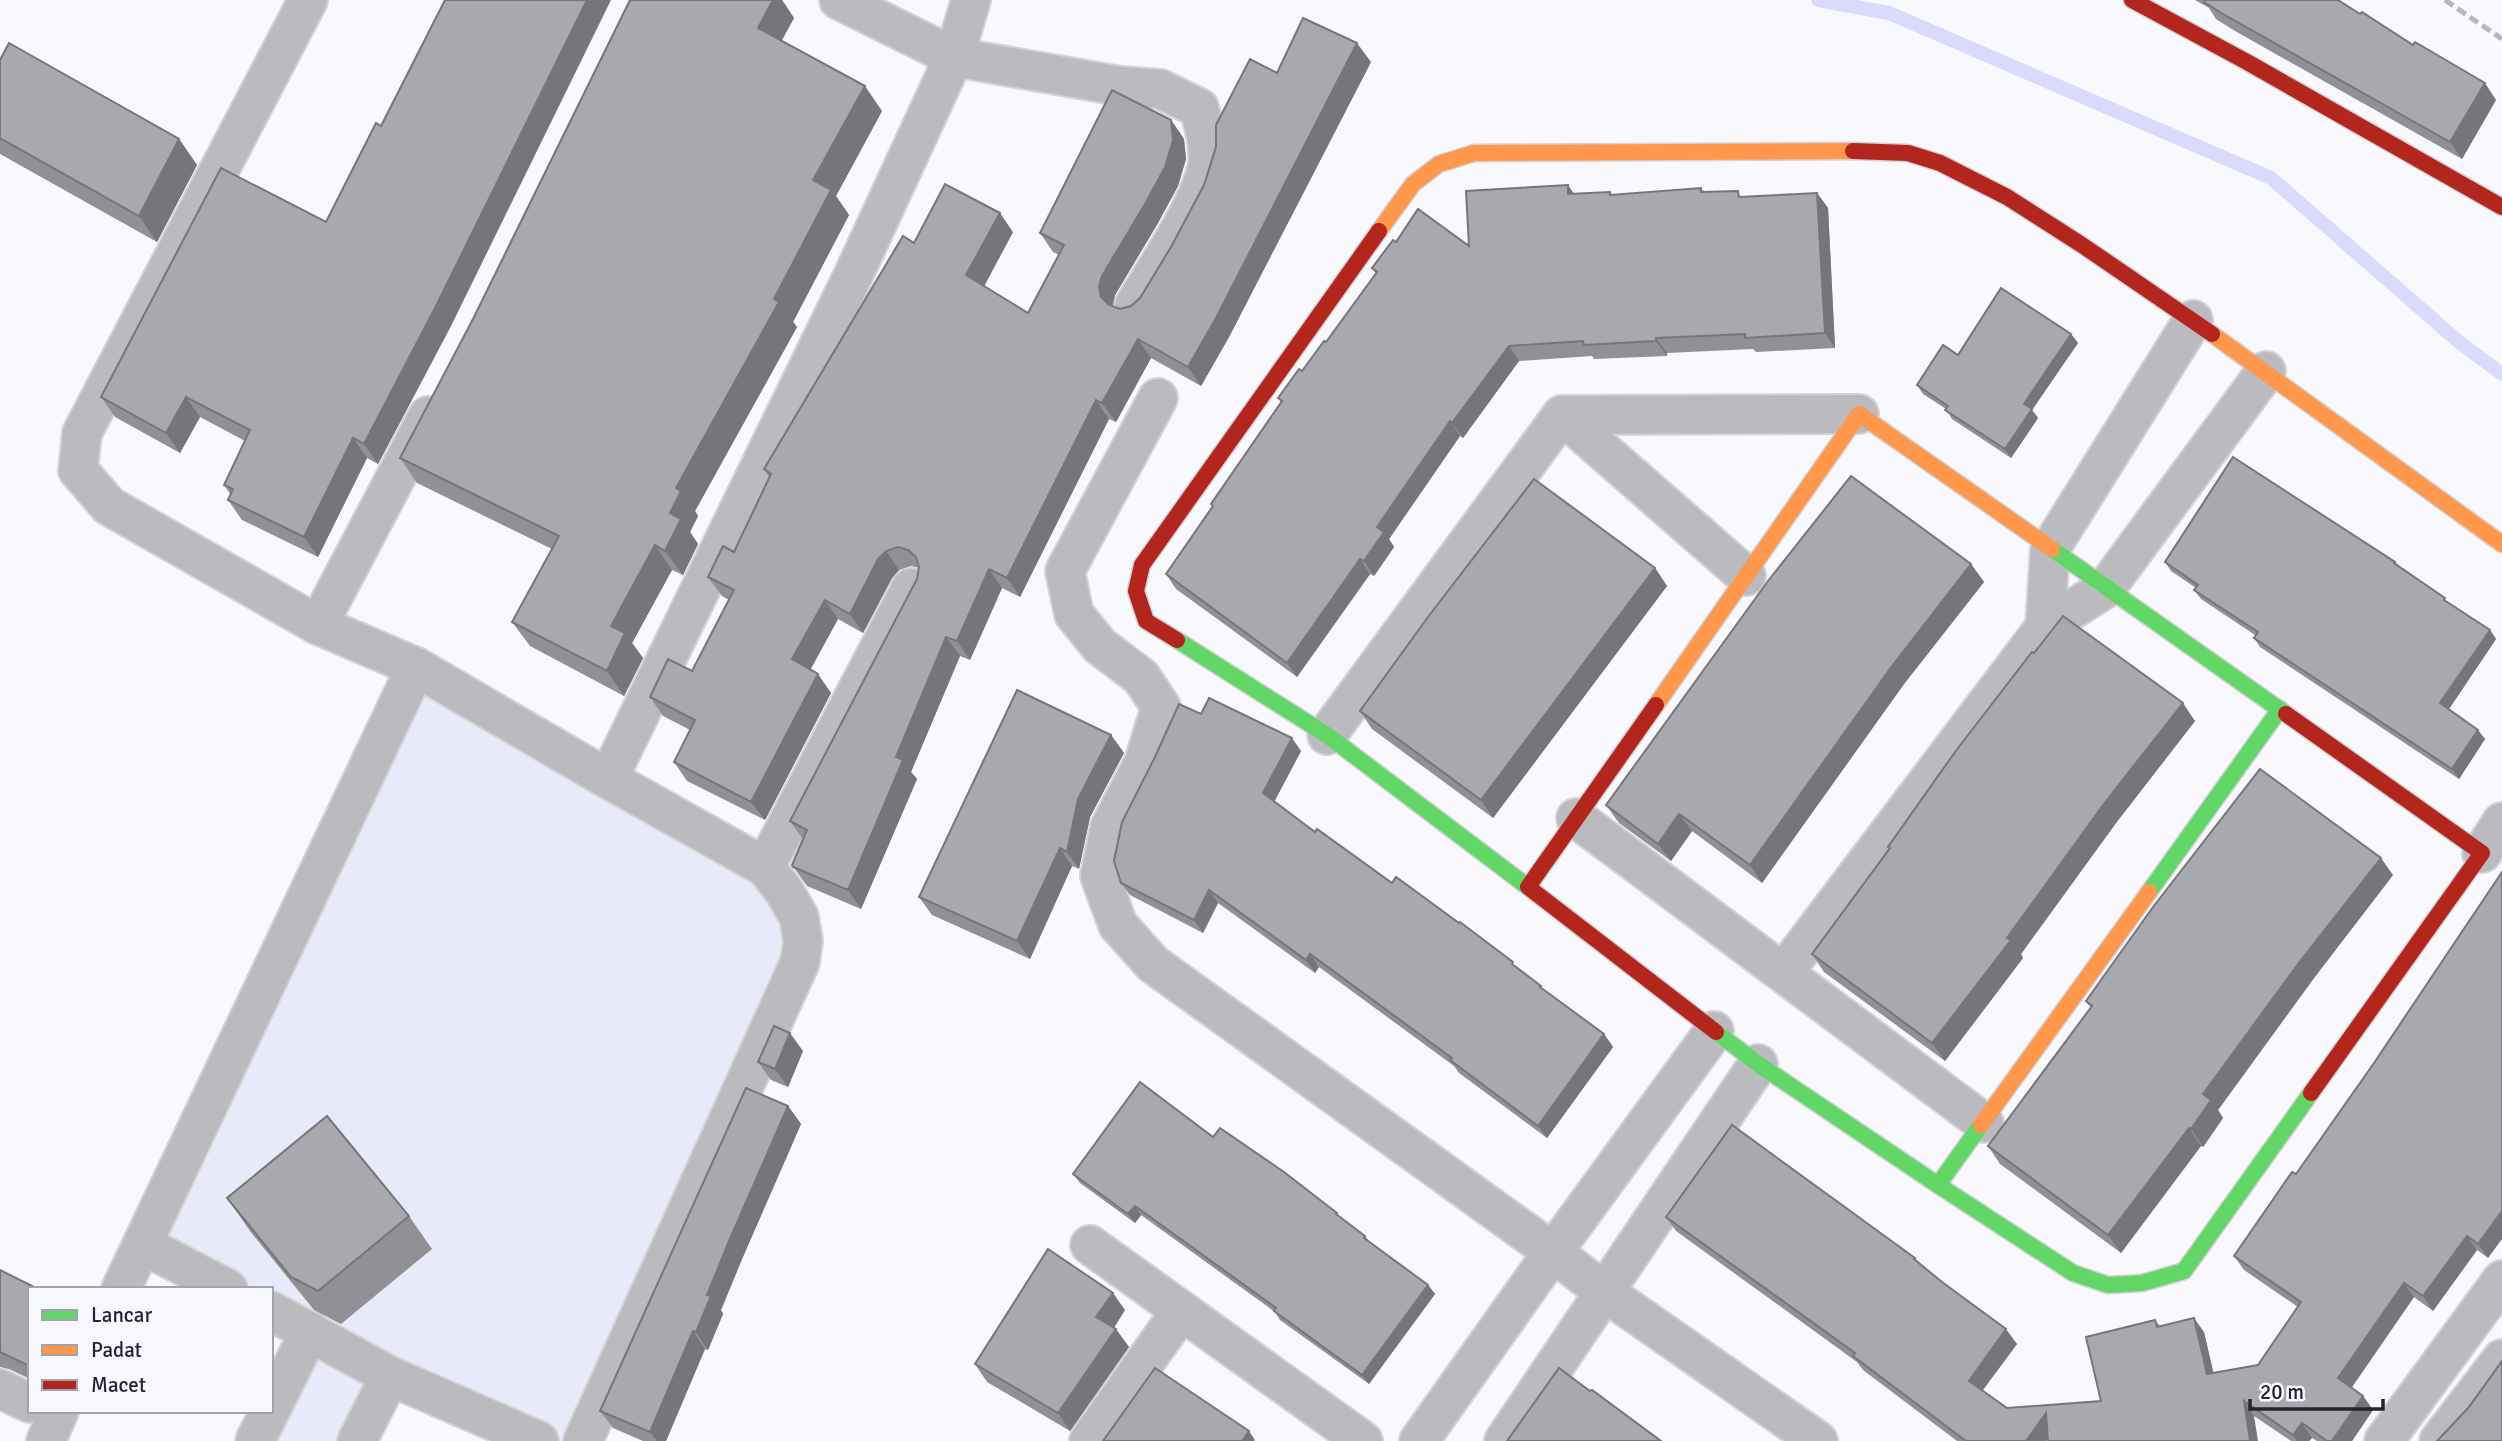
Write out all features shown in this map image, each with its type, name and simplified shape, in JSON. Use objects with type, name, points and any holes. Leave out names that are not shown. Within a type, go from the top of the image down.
[{"type":"street","points":[[308,0],[82,433],[78,470],[109,506],[318,625],[416,667],[765,867],[784,891],[799,917],[803,941],[800,962],[583,1441]]},
{"type":"street","points":[[839,0],[954,57],[1120,86],[1160,89],[1199,108],[1207,140],[1208,164],[1201,191],[1134,306]]},
{"type":"street","points":[[608,779],[852,278],[954,57],[971,0]]},
{"type":"street","points":[[2132,0],[2502,207]]},
{"type":"street","points":[[2502,544],[2193,320],[2007,197],[1940,163],[1908,152],[1474,153],[1439,164],[1413,184],[1142,565],[1136,590],[1146,621],[1327,735],[1759,1064],[2073,1273],[2108,1285],[2142,1283],[2184,1271],[2502,822]]},
{"type":"street","points":[[2045,627],[2050,549],[2193,320]]},
{"type":"street","points":[[1784,972],[2045,627],[2106,588],[2266,371]]},
{"type":"street","points":[[318,625],[446,383]]},
{"type":"street","points":[[1158,398],[1065,571],[1074,614],[1100,646],[1141,677],[1161,707],[1155,734],[1144,762],[1111,827],[1100,876],[1118,925],[1153,964],[1553,1252],[1603,1291],[1818,1441]]},
{"type":"street","points":[[1528,887],[1859,414]]},
{"type":"street","points":[[1562,415],[1859,414],[2482,853]]},
{"type":"street","points":[[1327,735],[1562,415]]},
{"type":"street","points":[[1562,415],[1746,576]]},
{"type":"street","points":[[765,867],[911,588]]},
{"type":"street","points":[[122,1287],[416,667]]},
{"type":"street","points":[[1938,1185],[2280,709]]},
{"type":"street","points":[[1576,818],[1983,1123]]},
{"type":"street","points":[[1419,1441],[1714,1031]]},
{"type":"street","points":[[1503,1441],[1759,1064]]},
{"type":"street","points":[[143,1245],[224,1287]]},
{"type":"street","points":[[1090,1245],[1345,1436]]},
{"type":"street","points":[[2384,1441],[2502,1280]]},
{"type":"street","points":[[1089,1441],[1181,1311]]},
{"type":"street","points":[[273,1312],[390,1376],[540,1441]]},
{"type":"street","points":[[273,1406],[310,1331]]},
{"type":"street","points":[[2439,1441],[2502,1359]]},
{"type":"street","points":[[358,1441],[390,1376]]},
{"type":"street","points":[[0,1389],[28,1405]]},
{"type":"street","points":[[255,1441],[269,1413]]},
{"type":"shaded area","points":[[416,667],[765,867],[799,917],[583,1441],[539,1441],[390,1376],[357,1441],[255,1441],[269,1413],[273,1413],[273,1405],[310,1331],[273,1312],[273,1287],[224,1287],[143,1245]]},
{"type":"building","points":[[445,0],[587,0],[437,304],[364,444],[353,438],[304,537],[228,500],[233,489],[224,485],[250,430],[186,397],[166,433],[101,397],[221,168],[326,222],[376,123],[381,126]]},
{"type":"building","points":[[630,0],[773,0],[758,28],[865,86],[813,180],[831,190],[774,299],[779,302],[676,488],[681,491],[670,513],[681,519],[665,551],[655,545],[611,626],[625,633],[607,671],[512,622],[559,536],[400,458],[473,319]]},
{"type":"building","points":[[2338,0],[2413,45],[2415,42],[2485,83],[2450,142],[2223,14],[2204,2]]},
{"type":"building","points":[[1303,18],[1357,43],[1216,318],[1188,367],[1138,339],[1102,403],[1096,400],[1007,578],[989,569],[957,641],[946,637],[896,757],[903,760],[848,890],[793,867],[807,830],[790,821],[917,579],[919,567],[916,557],[908,550],[898,547],[886,551],[878,559],[850,614],[825,600],[792,659],[818,674],[751,802],[674,762],[695,720],[650,697],[668,659],[692,671],[734,590],[708,577],[723,546],[734,552],[771,474],[764,469],[903,236],[914,243],[945,184],[1000,213],[966,275],[1028,313],[1064,245],[1040,233],[1112,90],[1171,120],[1173,140],[1165,167],[1102,276],[1099,286],[1101,297],[1109,305],[1120,309],[1131,306],[1140,298],[1171,247],[1204,185],[1216,147],[1216,125],[1250,59],[1277,73]]},
{"type":"building","points":[[9,43],[179,139],[139,216],[0,138],[0,60]]},
{"type":"building","points":[[1568,185],[1568,194],[1610,192],[1610,195],[1701,188],[1701,192],[1738,191],[1739,197],[1817,193],[1825,333],[1745,338],[1745,334],[1584,345],[1583,341],[1509,346],[1452,423],[1450,421],[1377,527],[1384,532],[1364,561],[1360,559],[1287,663],[1166,574],[1282,401],[1278,398],[1299,369],[1302,371],[1324,341],[1326,342],[1377,272],[1372,268],[1393,240],[1396,242],[1418,209],[1469,246],[1466,191]]},
{"type":"building","points":[[2001,288],[2071,334],[2024,404],[2032,409],[2005,449],[1945,410],[1948,406],[1917,385],[1943,345],[1958,355]]},
{"type":"building","points":[[2233,457],[2395,562],[2445,598],[2444,600],[2490,630],[2440,703],[2478,730],[2452,769],[2254,638],[2258,632],[2194,590],[2198,585],[2165,562]]},
{"type":"building","points":[[1851,476],[1971,564],[1892,666],[1750,865],[1679,814],[1658,844],[1606,805],[1768,581]]},
{"type":"building","points":[[1534,479],[1655,568],[1481,800],[1360,711]]},
{"type":"building","points":[[2063,616],[2183,703],[2103,805],[2007,938],[2011,940],[1932,1043],[1812,954],[1890,848],[1888,847],[1955,752]]},
{"type":"building","points":[[1017,690],[1111,735],[1078,799],[1067,852],[1060,848],[1017,941],[919,897]]},
{"type":"building","points":[[1209,698],[1292,738],[1263,793],[1315,832],[1317,829],[1392,883],[1396,877],[1460,922],[1513,962],[1512,964],[1540,987],[1604,1034],[1538,1126],[1450,1060],[1452,1058],[1310,954],[1306,960],[1209,890],[1194,920],[1121,883],[1114,861],[1122,822],[1179,704],[1201,714]]},
{"type":"building","points":[[2260,769],[2381,858],[2301,960],[2203,1094],[2211,1100],[2108,1235],[1988,1146],[2092,1006],[2086,1001],[2153,907]]},
{"type":"building","points":[[2502,872],[2502,1211],[2478,1244],[2467,1236],[2423,1296],[2404,1283],[2338,1378],[2363,1396],[2332,1441],[2327,1441],[2302,1423],[2293,1435],[2244,1401],[2250,1441],[2048,1441],[2046,1413],[2026,1441],[1966,1441],[1853,1356],[1855,1353],[1666,1217],[1732,1125],[1915,1258],[1942,1282],[2006,1329],[1969,1381],[2007,1408],[2101,1401],[2086,1337],[2155,1320],[2157,1327],[2194,1318],[2207,1374],[2258,1365],[2301,1302],[2234,1256],[2292,1172],[2296,1174],[2374,1063]]},
{"type":"building","points":[[774,1026],[790,1033],[775,1069],[758,1062]]},
{"type":"building","points":[[1140,1082],[1213,1137],[1220,1128],[1284,1172],[1365,1236],[1364,1238],[1428,1285],[1362,1375],[1274,1311],[1276,1308],[1135,1206],[1128,1214],[1073,1174]]},
{"type":"building","points":[[746,1088],[788,1106],[707,1295],[711,1296],[696,1332],[693,1331],[650,1432],[600,1411]]},
{"type":"building","points":[[327,1116],[409,1216],[318,1291],[291,1277],[227,1198]]},
{"type":"building","points":[[1048,1249],[1113,1293],[1096,1317],[1116,1329],[1058,1413],[975,1364]]},
{"type":"building","points":[[0,1270],[34,1287],[28,1287],[28,1363],[0,1352]]},
{"type":"building","points":[[2502,1361],[2502,1441],[2437,1441],[2469,1407]]},
{"type":"building","points":[[1155,1368],[1249,1431],[1242,1441],[1103,1441]]},
{"type":"building","points":[[1559,1368],[1592,1390],[1661,1441],[1507,1441]]},
{"type":"waterway","points":[[1818,0],[1889,13],[2271,178],[2459,342],[2502,374]]},
{"type":"railway","points":[[2445,0],[2502,39]]},
{"type":"traffic: fast","points":[[2052,549],[2286,714]]},
{"type":"traffic: fast","points":[[1177,640],[1327,735],[1528,887]]},
{"type":"traffic: fast","points":[[2149,892],[2280,709]]},
{"type":"traffic: fast","points":[[1716,1032],[1758,1064],[1938,1185]]},
{"type":"traffic: fast","points":[[1981,1125],[1938,1185],[2073,1273],[2108,1285],[2142,1283],[2184,1271],[2311,1093]]},
{"type":"traffic: slow","points":[[1379,231],[1413,184],[1439,164],[1474,153],[1853,151]]},
{"type":"traffic: slow","points":[[2212,334],[2502,544]]},
{"type":"traffic: slow","points":[[1656,705],[1859,414],[2052,549]]},
{"type":"traffic: slow","points":[[1981,1125],[2149,892]]},
{"type":"traffic: jam","points":[[2132,0],[2502,207]]},
{"type":"traffic: jam","points":[[1853,151],[1908,153],[1940,163],[2007,197],[2212,334]]},
{"type":"traffic: jam","points":[[1177,640],[1146,621],[1136,591],[1142,565],[1379,231]]},
{"type":"traffic: jam","points":[[1656,705],[1528,887],[1716,1032]]},
{"type":"traffic: jam","points":[[2286,714],[2482,853],[2311,1093]]}]
